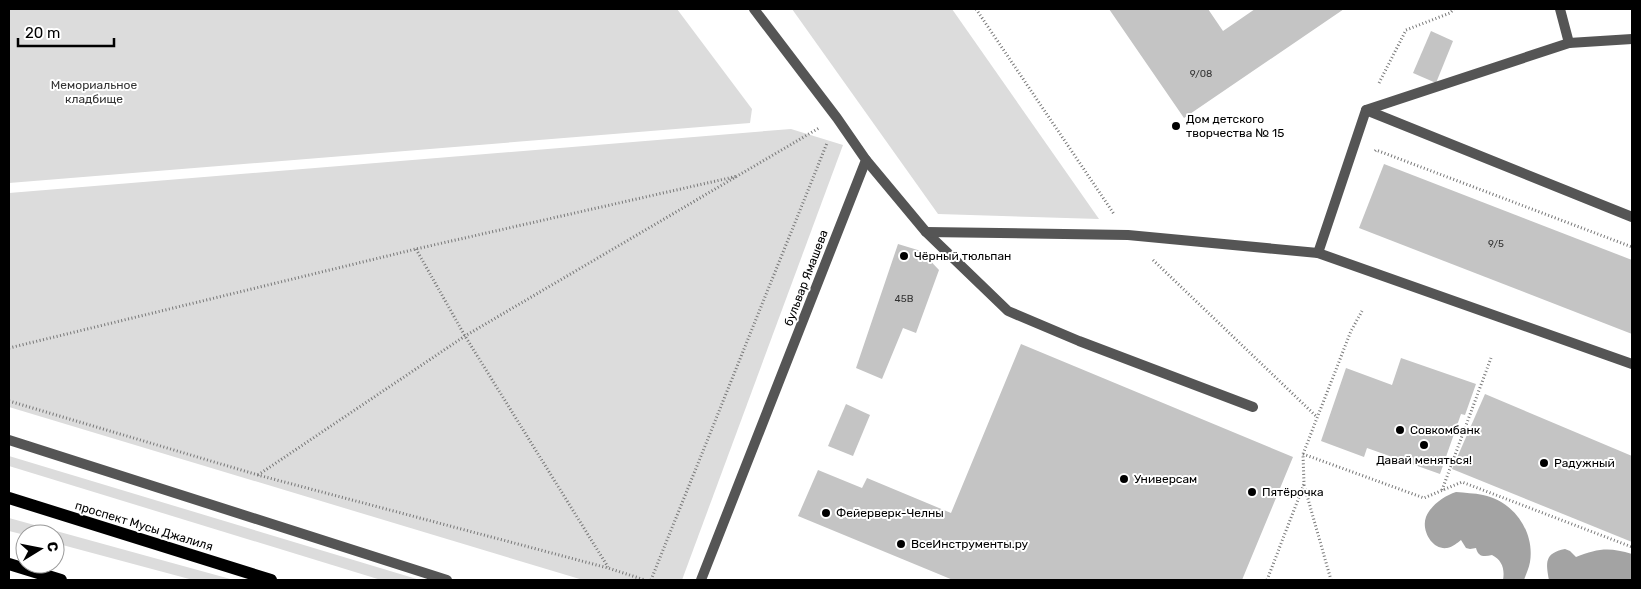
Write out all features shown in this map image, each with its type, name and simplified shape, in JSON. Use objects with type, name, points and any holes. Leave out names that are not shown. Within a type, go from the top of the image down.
[{"type":"main road","name":"проспект Мусы Джалиля","points":[[9,498],[271,580]]},
{"type":"main road","points":[[9,564],[61,580]]},
{"type":"street","points":[[754,9],[837,118],[866,160],[926,232],[1008,311],[1079,341],[1253,407]]},
{"type":"street","points":[[1560,9],[1570,43]]},
{"type":"street","points":[[1366,110],[1570,43],[1632,39]]},
{"type":"street","points":[[1366,110],[1632,217]]},
{"type":"street","points":[[1318,254],[1366,110]]},
{"type":"street","name":"бульвар Ямашева","points":[[701,580],[866,160]]},
{"type":"street","points":[[926,232],[1128,235],[1318,254],[1632,364]]},
{"type":"street","points":[[9,440],[447,580]]},
{"type":"path","points":[[1373,159],[1376,150],[1366,110],[1406,30],[1450,14],[1454,9]]},
{"type":"path","points":[[258,475],[465,336],[837,118]]},
{"type":"path","points":[[650,580],[837,118]]},
{"type":"path","points":[[1376,150],[1632,247]]},
{"type":"path","points":[[9,348],[416,249],[738,176]]},
{"type":"path","points":[[416,249],[465,336],[608,568]]},
{"type":"path","points":[[1330,580],[1304,484],[1303,454],[1351,331],[1362,311]]},
{"type":"path","points":[[1442,490],[1491,358]]},
{"type":"path","points":[[9,401],[258,475],[608,568],[645,580]]},
{"type":"path","points":[[1303,454],[1424,498],[1462,482],[1632,547]]},
{"type":"path","points":[[1267,580],[1304,484]]},
{"type":"green space","name":"Мемориальное кладбище","points":[[9,9],[677,9],[752,109],[750,123],[9,183]]},
{"type":"green space","points":[[792,9],[952,9],[1099,219],[938,214]]},
{"type":"green space","points":[[791,129],[843,145],[682,580],[583,580],[9,407],[9,193]]},
{"type":"green space","points":[[9,456],[420,580],[381,580],[9,466]]},
{"type":"green space","points":[[9,518],[31,524],[15,524],[15,532],[9,531]]},
{"type":"green space","points":[[65,533],[234,580],[193,580],[65,546]]},
{"type":"shaded area","points":[[1456,492],[1480,494],[1494,498],[1504,504],[1520,519],[1529,539],[1531,550],[1530,564],[1524,580],[1503,580],[1504,572],[1498,559],[1492,555],[1480,555],[1476,548],[1466,548],[1461,540],[1447,548],[1437,546],[1432,542],[1426,533],[1426,517],[1438,502]]},
{"type":"shaded area","points":[[1565,549],[1576,557],[1604,550],[1617,550],[1632,554],[1632,580],[1549,580],[1547,564],[1550,556]]},
{"type":"building","points":[[1109,9],[1208,9],[1223,31],[1255,9],[1344,9],[1184,118]]},
{"type":"building","points":[[1431,31],[1453,41],[1436,83],[1413,73]]},
{"type":"building","points":[[1384,164],[1632,260],[1632,334],[1359,228]]},
{"type":"building","points":[[898,244],[921,251],[939,270],[916,333],[903,328],[882,379],[856,368]]},
{"type":"building","name":"Универсам","points":[[1021,344],[1293,457],[1242,580],[953,580],[798,516],[818,470],[862,488],[867,478],[951,513]]},
{"type":"building","points":[[1401,358],[1476,384],[1465,415],[1461,414],[1440,474],[1367,448],[1364,457],[1321,441],[1346,368],[1392,385]]},
{"type":"building","name":"Радужный","points":[[1485,394],[1632,456],[1632,542],[1452,469]]},
{"type":"building","points":[[846,404],[870,415],[853,456],[828,446]]},
{"type":"place","name":"Дом детского творчества № 15","points":[[1176,126]]},
{"type":"place","name":"Чёрный тюльпан","points":[[904,256]]},
{"type":"place","name":"Совкомбанк","points":[[1400,430]]},
{"type":"place","name":"Давай меняться!","points":[[1424,445]]},
{"type":"place","name":"Радужный","points":[[1544,463]]},
{"type":"place","name":"Универсам","points":[[1124,479]]},
{"type":"place","name":"Пятёрочка","points":[[1252,492]]},
{"type":"place","name":"Фейерверк-Челны","points":[[826,513]]},
{"type":"place","name":"ВсеИнструменты.ру","points":[[901,544]]}]
